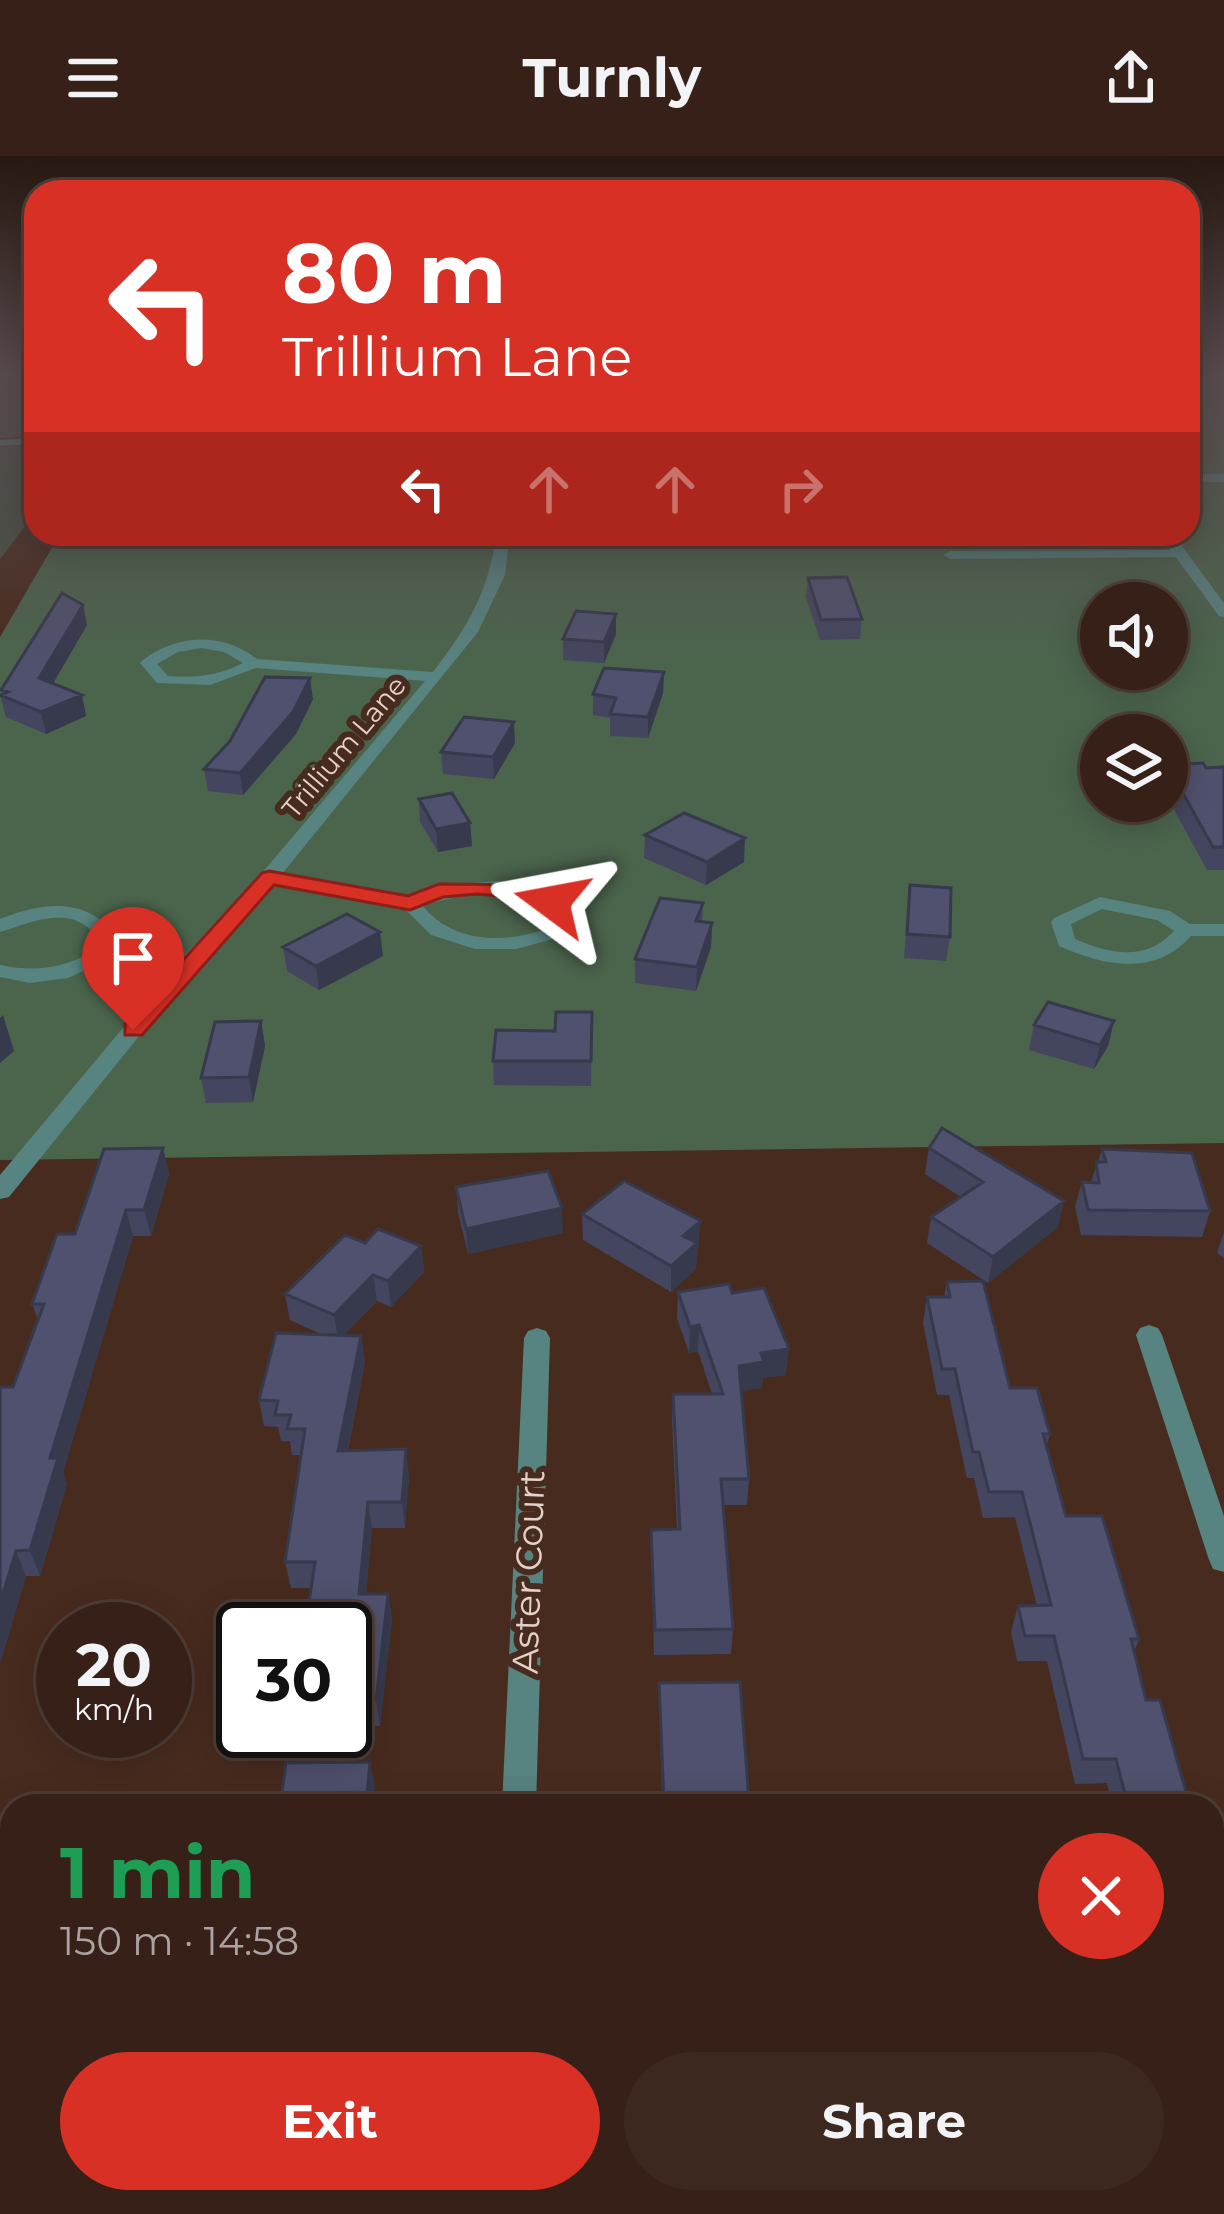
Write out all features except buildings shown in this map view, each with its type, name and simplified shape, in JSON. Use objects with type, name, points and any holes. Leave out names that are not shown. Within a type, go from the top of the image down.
[{"type":"street","name":"Trillium Lane","points":[[0,1191],[188,963],[269,877],[437,677],[471,632],[489,594],[500,546]]},
{"type":"street","points":[[1174,546],[1224,614]]},
{"type":"street","points":[[950,555],[1180,554]]},
{"type":"street","points":[[254,663],[236,674],[188,683],[163,680],[148,663],[169,649],[193,644],[236,648],[254,663],[437,677]]},
{"type":"street","points":[[269,877],[410,903],[439,891],[477,887],[524,892],[552,902],[562,916],[554,933],[510,946],[458,940],[421,922],[410,903]]},
{"type":"street","points":[[1186,930],[1174,948],[1127,961],[1093,955],[1066,942],[1061,922],[1100,903],[1163,915],[1186,930],[1224,930]]},
{"type":"street","points":[[0,926],[46,911],[81,912],[99,923],[106,937],[100,956]]},
{"type":"street","points":[[0,971],[30,977],[68,972],[100,956],[188,963]]},
{"type":"street","points":[[1149,1335],[1224,1560]]},
{"type":"street","name":"Aster Court","points":[[519,1794],[537,1339]]},
{"type":"green space","points":[[0,470],[24,470],[24,528],[0,559]]},
{"type":"green space","points":[[1200,470],[1224,470],[1224,1143],[0,1160],[0,637],[53,546],[1200,546]]},
{"type":"route","points":[[133,1030],[269,877],[410,903],[439,891],[477,887],[524,892],[552,902]]}]
